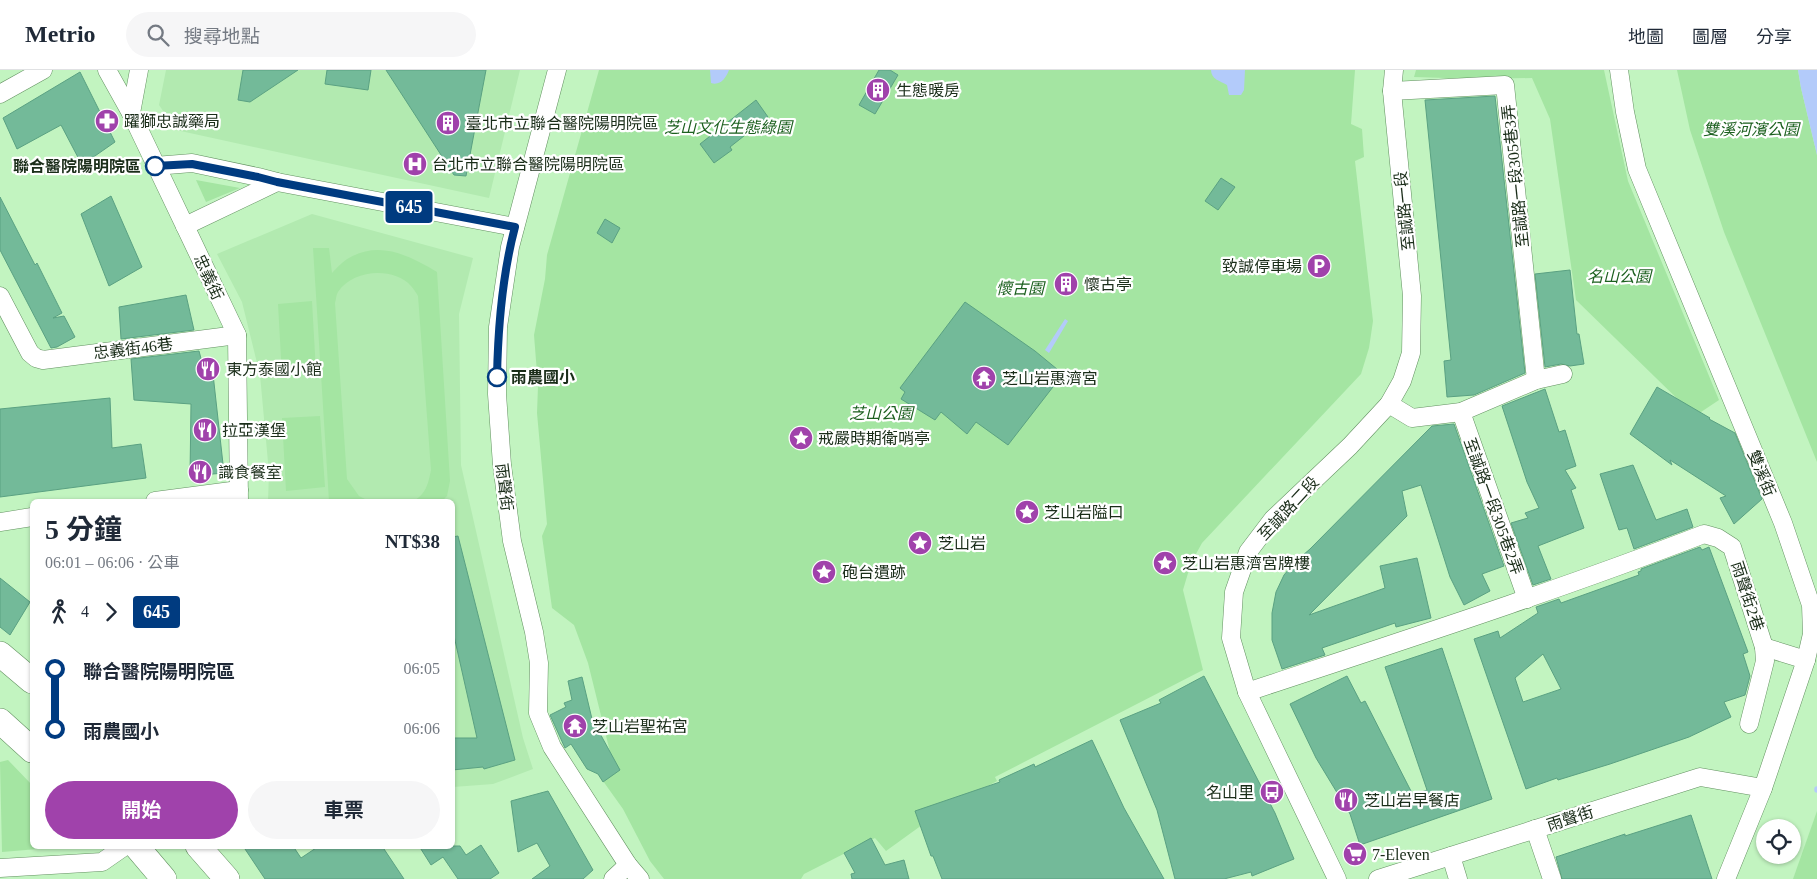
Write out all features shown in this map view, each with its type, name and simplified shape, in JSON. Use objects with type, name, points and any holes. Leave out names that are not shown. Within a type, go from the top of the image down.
[{"type":"street","points":[[0,94],[43,70]]},
{"type":"street","name":"忠義街","points":[[107,70],[130,113],[237,335],[239,496]]},
{"type":"street","points":[[130,113],[139,70]]},
{"type":"street","name":"雨聲街","points":[[557,70],[510,247],[498,327],[497,394],[502,465],[512,540],[534,632],[539,663],[538,713],[552,747],[628,865],[640,879]]},
{"type":"street","name":"至誠路一段","points":[[1394,70],[1392,91],[1412,296],[1411,353]]},
{"type":"street","name":"雙溪街","points":[[1619,70],[1625,112],[1637,169],[1783,523],[1810,604],[1812,634],[1806,660],[1763,788],[1726,879]]},
{"type":"street","name":"至誠路一段305巷3弄","points":[[1392,91],[1505,85],[1536,380]]},
{"type":"street","points":[[155,166],[192,164],[515,227]]},
{"type":"street","points":[[185,226],[277,182]]},
{"type":"street","name":"忠義街46巷","points":[[0,296],[30,353],[36,358],[43,360],[237,335]]},
{"type":"street","name":"至誠路二段","points":[[1337,879],[1247,692],[1231,638],[1234,592],[1248,552],[1273,519],[1350,446],[1389,404],[1402,381],[1411,353]]},
{"type":"street","points":[[1389,404],[1412,418],[1461,412],[1536,380],[1563,374]]},
{"type":"street","name":"至誠路一段305巷2弄","points":[[1461,412],[1527,599]]},
{"type":"street","points":[[189,499],[239,496]]},
{"type":"street","points":[[0,522],[30,517]]},
{"type":"street","name":"雨聲街2巷","points":[[1527,599],[1624,565],[1704,534],[1718,538],[1732,547],[1764,647],[1765,661],[1749,724]]},
{"type":"street","points":[[1247,692],[1496,611],[1527,599]]},
{"type":"street","name":"雨聲街2巷","points":[[1764,647],[1806,660]]},
{"type":"street","points":[[0,654],[30,679]]},
{"type":"street","points":[[0,721],[30,748]]},
{"type":"street","name":"雨聲街","points":[[1378,879],[1700,777],[1763,788]]},
{"type":"street","points":[[1535,829],[1552,879]]},
{"type":"street","points":[[0,868],[102,862],[121,849]]},
{"type":"street","points":[[139,849],[164,879]]},
{"type":"street","points":[[201,849],[227,879]]},
{"type":"street","points":[[1451,856],[1458,879]]},
{"type":"street","points":[[613,879],[628,865]]},
{"type":"shaded area","name":"台北市立聯合醫院陽明院區","points":[[166,70],[520,70],[489,198],[176,130],[159,105]]},
{"type":"shaded area","points":[[312,214],[473,258],[459,314],[461,465],[523,738],[533,769],[493,784],[455,787],[455,499],[268,499],[269,473],[260,375],[242,302],[217,254]]},
{"type":"green space","name":"芝山公園","points":[[599,70],[1355,70],[1351,124],[1362,129],[1364,157],[1355,161],[1373,321],[1369,348],[1361,374],[1202,543],[1191,563],[1183,590],[1203,670],[995,777],[997,781],[940,812],[886,851],[875,838],[804,874],[801,879],[664,879],[650,861],[623,809],[598,774],[611,756],[588,663],[574,625],[552,608],[542,536],[547,524],[537,413],[538,386],[534,335],[545,279],[547,255]]},
{"type":"green space","name":"名山公園","points":[[1416,70],[1604,70],[1628,181],[1719,400],[1695,416],[1576,300],[1550,119],[1532,78],[1414,77]]},
{"type":"green space","name":"雙溪河濱公園","points":[[1677,70],[1798,70],[1817,155],[1817,462],[1724,232],[1690,130]]},
{"type":"green space","points":[[196,180],[240,188],[206,202]]},
{"type":"green space","points":[[313,248],[329,248],[332,273],[349,258],[361,253],[372,250],[394,252],[437,272],[450,481],[447,496],[444,499],[416,499],[426,488],[431,470],[418,296],[404,280],[384,273],[374,273],[363,275],[345,284],[337,293],[335,303],[347,479],[359,496],[365,499],[329,499]]},
{"type":"green space","points":[[312,301],[316,372],[282,376],[278,304]]},
{"type":"green space","points":[[320,416],[325,487],[286,491],[282,418]]},
{"type":"green space","points":[[8,760],[30,783],[30,849],[38,849],[2,852],[0,762]]},
{"type":"green space","points":[[1817,811],[1817,879],[1793,879],[1798,864],[1801,864],[1801,856]]},
{"type":"water","points":[[710,70],[729,70],[722,81],[714,84],[711,83]]},
{"type":"water","points":[[1211,70],[1245,70],[1244,90],[1241,95],[1229,95],[1227,85],[1214,78]]},
{"type":"water","points":[[1798,70],[1817,70],[1817,155],[1801,88]]},
{"type":"water","points":[[1065,319],[1068,321],[1049,353],[1045,350]]},
{"type":"building","points":[[243,70],[298,70],[250,102],[238,100]]},
{"type":"building","points":[[327,70],[371,70],[368,90],[325,84]]},
{"type":"building","name":"臺北市立聯合醫院陽明院區","points":[[386,70],[486,70],[466,176],[454,175]]},
{"type":"building","name":"生態暖房","points":[[879,70],[890,70],[898,75],[875,114],[859,105]]},
{"type":"building","points":[[80,72],[115,142],[82,165],[61,125],[17,149],[3,118]]},
{"type":"building","points":[[1495,96],[1525,373],[1474,395],[1447,397],[1444,361],[1451,360],[1425,100]]},
{"type":"building","points":[[756,100],[768,117],[730,147],[732,150],[714,163],[700,144]]},
{"type":"building","points":[[1221,178],[1235,187],[1218,210],[1205,201]]},
{"type":"building","points":[[111,196],[142,267],[109,286],[81,214]]},
{"type":"building","points":[[0,197],[35,265],[37,263],[62,313],[53,318],[64,316],[75,337],[57,347],[51,348],[0,250]]},
{"type":"building","points":[[605,219],[620,228],[612,243],[597,233]]},
{"type":"building","points":[[1570,270],[1577,334],[1579,334],[1584,364],[1570,366],[1561,364],[1545,367],[1535,274]]},
{"type":"building","points":[[186,295],[194,330],[121,339],[119,307]]},
{"type":"building","name":"芝山岩惠濟宮","points":[[965,302],[1035,351],[1063,374],[1008,445],[976,422],[967,434],[941,412],[935,420],[901,399],[905,392],[900,388]]},
{"type":"building","points":[[199,351],[203,366],[212,365],[224,473],[190,476],[191,404],[134,400],[131,359]]},
{"type":"building","points":[[1657,387],[1735,433],[1762,499],[1734,524],[1720,498],[1726,496],[1670,460],[1672,465],[1630,434]]},
{"type":"building","points":[[1545,389],[1559,432],[1565,430],[1576,466],[1565,470],[1576,488],[1571,490],[1584,528],[1538,546],[1551,579],[1533,585],[1511,523],[1528,518],[1525,513],[1539,508],[1527,482],[1502,406]]},
{"type":"building","points":[[110,398],[112,448],[141,444],[146,478],[0,497],[0,409]]},
{"type":"building","points":[[1454,424],[1504,566],[1482,574],[1490,591],[1464,605],[1450,577],[1421,485],[1402,491],[1407,516],[1309,615],[1385,588],[1380,566],[1417,558],[1431,618],[1396,627],[1395,623],[1322,648],[1325,655],[1282,669],[1272,640],[1272,613],[1276,592],[1284,575],[1432,426]]},
{"type":"building","points":[[1633,465],[1656,520],[1687,509],[1693,527],[1634,549],[1627,528],[1619,530],[1600,474]]},
{"type":"building","points":[[455,536],[458,536],[515,760],[484,769],[483,767],[455,770],[455,738],[477,738],[455,640]]},
{"type":"building","points":[[1700,547],[1702,550],[1709,547],[1748,652],[1743,654],[1750,676],[1745,695],[1724,702],[1731,717],[1689,737],[1610,764],[1558,780],[1557,778],[1526,789],[1474,639],[1498,631],[1500,638],[1538,613],[1536,607],[1559,599],[1561,603],[1639,575],[1638,572],[1641,569]],"holes":[[[1543,654],[1561,689],[1523,702],[1515,678]]]},
{"type":"building","points":[[0,578],[30,602],[10,635],[0,627]]},
{"type":"building","points":[[1442,648],[1492,799],[1360,845],[1350,814],[1316,758],[1290,704],[1347,676],[1361,703],[1365,701],[1413,795],[1427,790],[1385,667]]},
{"type":"building","points":[[1204,676],[1275,813],[1294,859],[1252,876],[1251,872],[1224,879],[1175,879],[1157,810],[1120,720],[1161,703],[1159,700]]},
{"type":"building","name":"芝山岩聖祐宮","points":[[582,677],[592,719],[620,770],[603,782],[598,774],[587,769],[571,744],[565,748],[550,715],[566,707],[564,703],[572,700],[568,681]]},
{"type":"building","points":[[1092,740],[1124,808],[1164,879],[942,879],[933,856],[931,856],[915,811],[1000,782],[999,780],[1034,764],[1035,767]]},
{"type":"building","points":[[548,791],[593,870],[583,879],[532,879],[550,866],[537,843],[518,852],[511,801]]},
{"type":"building","points":[[1691,815],[1712,879],[1562,879],[1556,857]]},
{"type":"building","points":[[871,838],[885,865],[904,860],[909,879],[852,879],[851,874],[855,873],[844,853]]},
{"type":"building","points":[[481,845],[499,873],[490,879],[458,879],[443,857],[431,865],[421,849],[455,849],[455,846],[460,846],[466,855]]},
{"type":"building","points":[[245,849],[295,849],[301,858],[314,849],[384,849],[404,879],[265,879]]},
{"type":"bus line","name":"645","points":[[155,166],[192,164],[515,227],[510,247],[498,327],[497,377]]},
{"type":"place","name":"生態暖房","points":[[878,90]]},
{"type":"place","name":"躍獅忠誠藥局","points":[[107,121]]},
{"type":"place","name":"臺北市立聯合醫院陽明院區","points":[[448,123]]},
{"type":"place","name":"台北市立聯合醫院陽明院區","points":[[415,164]]},
{"type":"place","name":"聯合醫院陽明院區","points":[[155,166]]},
{"type":"place","name":"致誠停車場","points":[[1319,266]]},
{"type":"place","name":"懷古亭","points":[[1066,284]]},
{"type":"place","name":"東方泰國小館","points":[[208,369]]},
{"type":"place","name":"雨農國小","points":[[497,377]]},
{"type":"place","name":"芝山岩惠濟宮","points":[[984,378]]},
{"type":"place","name":"拉亞漢堡","points":[[205,430]]},
{"type":"place","name":"戒嚴時期衛哨亭","points":[[801,438]]},
{"type":"place","name":"識食餐室","points":[[200,472]]},
{"type":"place","name":"芝山岩隘口","points":[[1027,512]]},
{"type":"place","name":"芝山岩","points":[[920,543]]},
{"type":"place","name":"芝山岩惠濟宮牌樓","points":[[1165,563]]},
{"type":"place","name":"砲台遺跡","points":[[824,572]]},
{"type":"place","name":"芝山岩聖祐宮","points":[[575,726]]},
{"type":"place","name":"名山里","points":[[1272,792]]},
{"type":"place","name":"芝山岩早餐店","points":[[1346,800]]},
{"type":"place","name":"7-Eleven","points":[[1355,854]]},
{"type":"park label","name":"芝山文化生態綠園","points":[[728,127]]},
{"type":"park label","name":"懷古園","points":[[1020,288]]}]
